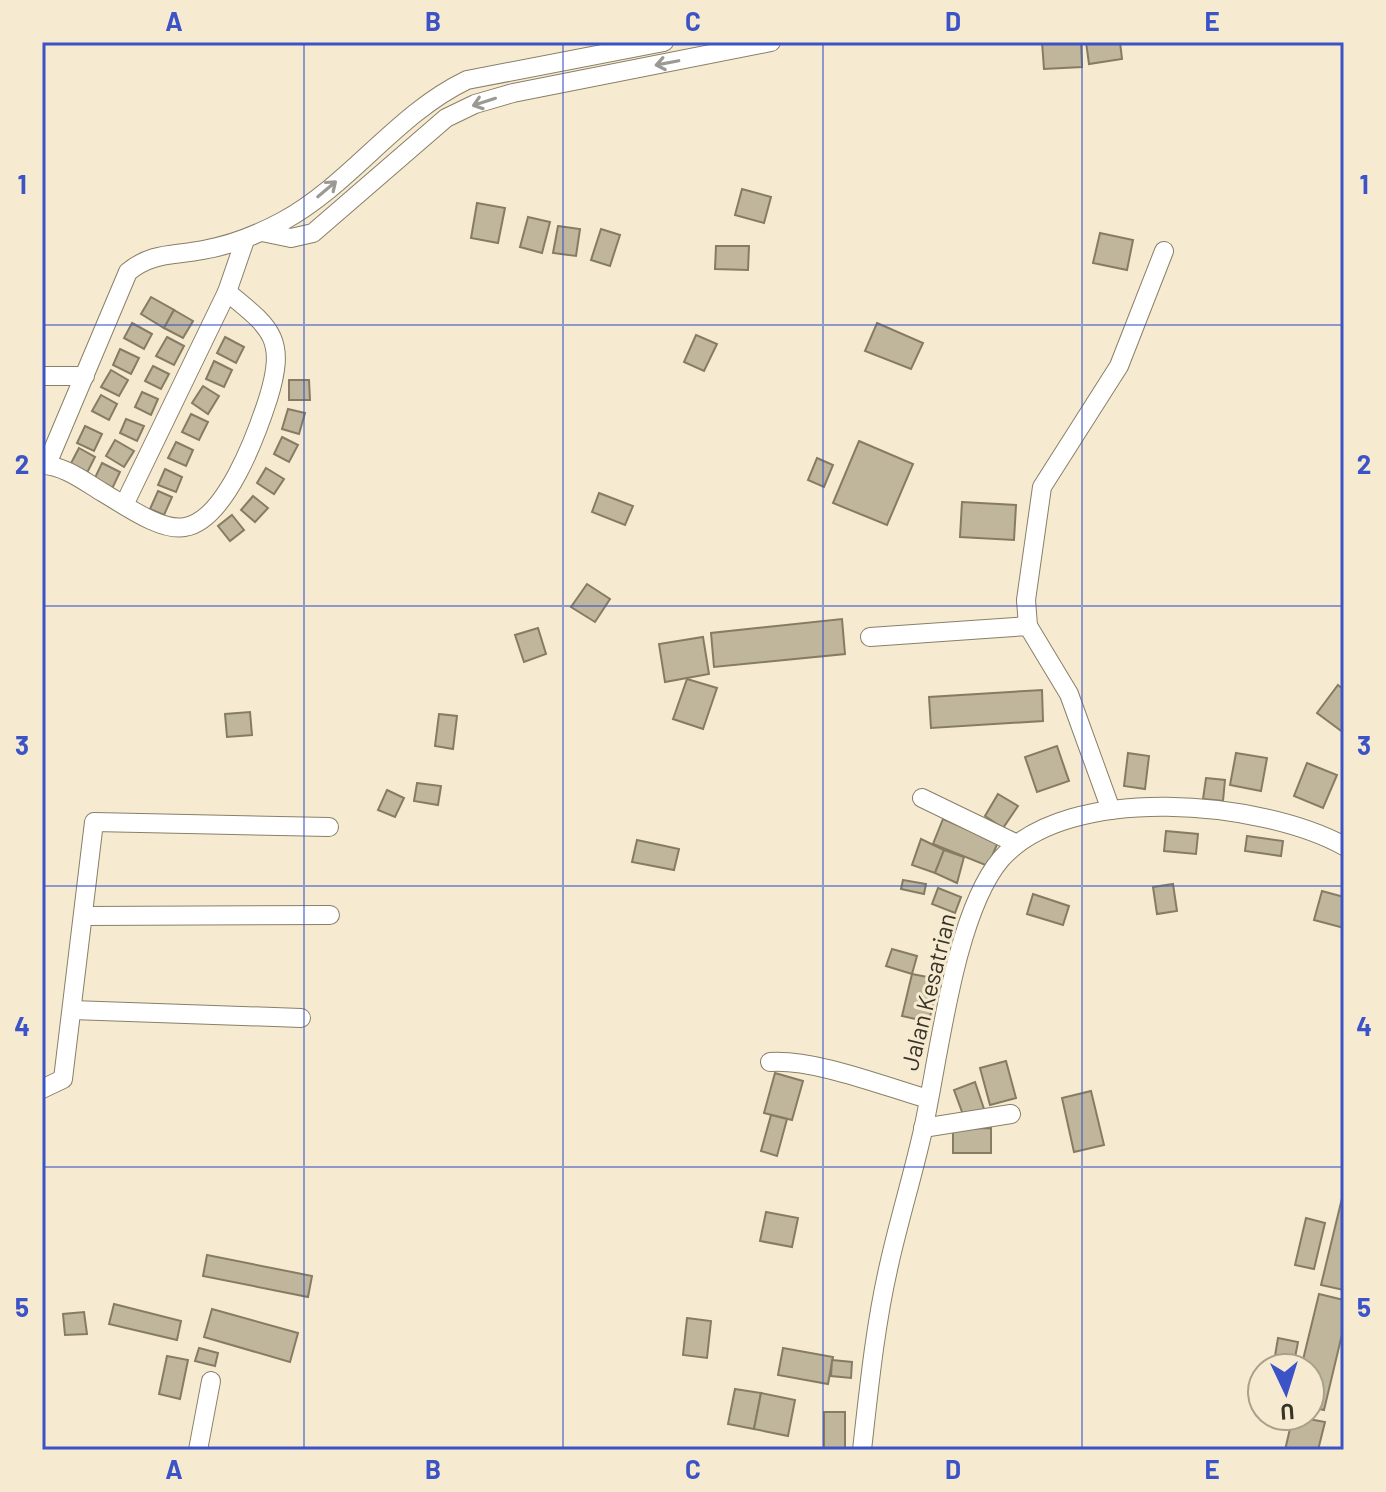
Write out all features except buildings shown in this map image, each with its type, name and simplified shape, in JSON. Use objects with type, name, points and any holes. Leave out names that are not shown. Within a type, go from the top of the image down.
[{"type":"street","points":[[227,292],[265,323],[273,336],[273,381],[245,462],[220,500],[201,519],[186,527],[169,526],[124,505],[73,474],[44,465],[128,272],[142,261],[254,236],[301,211],[414,112],[453,87],[480,76],[664,42]]},
{"type":"street","points":[[254,236],[291,238],[313,233],[446,118],[475,104],[513,93],[771,42]]},
{"type":"street","points":[[124,505],[254,236]]},
{"type":"street","points":[[1111,810],[1069,694],[1028,626],[1026,600],[1042,487],[1119,366],[1164,251]]},
{"type":"street","points":[[42,376],[85,376]]},
{"type":"street","points":[[870,637],[1028,626]]},
{"type":"street","points":[[922,798],[1017,844]]},
{"type":"street","name":"Jalan Kesatrian","points":[[862,1450],[873,1350],[888,1265],[923,1128],[956,968],[978,900],[999,862],[1036,830],[1071,817],[1111,810],[1154,808],[1242,814],[1326,836],[1344,846]]},
{"type":"street","points":[[42,1089],[63,1079],[94,822],[329,827]]},
{"type":"street","points":[[84,916],[330,915]]},
{"type":"street","points":[[72,1010],[301,1018]]},
{"type":"street","points":[[770,1062],[782,1061],[819,1069],[928,1099]]},
{"type":"street","points":[[923,1128],[1011,1114]]},
{"type":"street","points":[[198,1450],[211,1381]]}]
